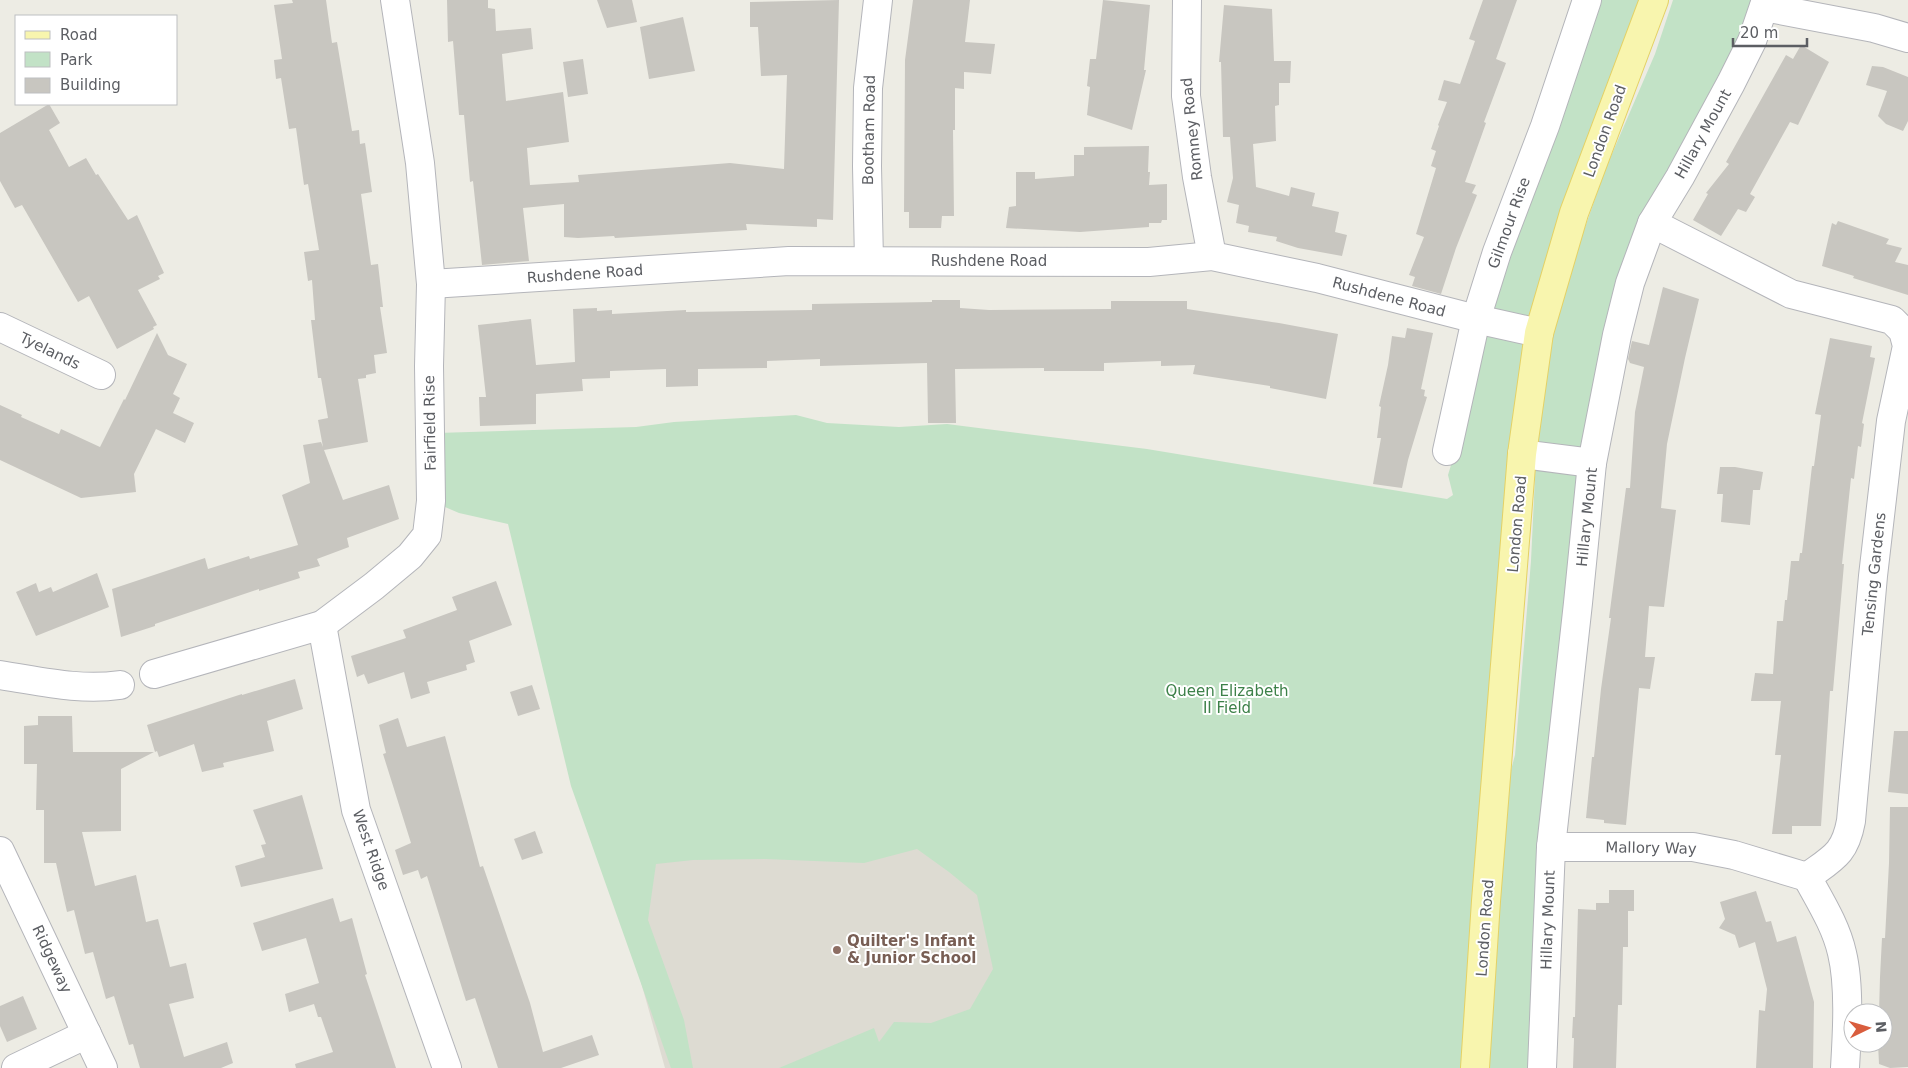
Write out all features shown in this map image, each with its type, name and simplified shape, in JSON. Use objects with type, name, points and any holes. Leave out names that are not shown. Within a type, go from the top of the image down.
[{"type":"main road","name":"London Road","points":[[1475,1068],[1522,454],[1539,334],[1574,213],[1654,0]]},
{"type":"street","name":"Fairfield Rise","points":[[154,674],[322,625],[410,556],[427,534],[430,501],[429,366],[431,284],[420,163],[395,0]]},
{"type":"street","name":"Bootham Road","points":[[869,261],[868,88],[878,0]]},
{"type":"street","name":"Romney Road","points":[[1187,0],[1186,96],[1197,177],[1212,256]]},
{"type":"street","name":"Gilmour Rise","points":[[1448,451],[1476,319],[1497,252],[1545,126],[1587,0]]},
{"type":"street","points":[[1765,4],[1874,28],[1908,38]]},
{"type":"street","name":"Hillary Mount","points":[[1542,1068],[1551,847],[1592,463],[1617,335],[1630,283],[1652,222],[1680,177],[1732,83],[1752,41],[1765,4]]},
{"type":"street","name":"Tensing Gardens","points":[[1652,222],[1791,294],[1892,320],[1903,331],[1907,346],[1891,421],[1873,576],[1852,821],[1848,839],[1836,856],[1807,877]]},
{"type":"street","name":"Rushdene Road","points":[[431,284],[789,261],[1149,262],[1212,256],[1316,278],[1539,334]]},
{"type":"street","name":"Tyelands","points":[[0,327],[101,375]]},
{"type":"street","points":[[1522,454],[1592,463]]},
{"type":"street","name":"West Ridge","points":[[322,625],[356,810],[447,1068]]},
{"type":"street","points":[[0,675],[78,687],[99,688],[120,685]]},
{"type":"street","name":"Mallory Way","points":[[1551,847],[1693,847],[1734,855],[1807,877]]},
{"type":"street","name":"Ridgeway","points":[[0,851],[103,1068]]},
{"type":"street","points":[[1807,877],[1834,928],[1842,953],[1846,979],[1845,1068]]},
{"type":"street","points":[[16,1068],[87,1034]]},
{"type":"shaded area","name":"Quilter's Infant & Junior School","points":[[1013,791],[1063,1068],[665,1068],[599,832]]},
{"type":"green space","name":"Queen Elizabeth II Field","points":[[1587,0],[1654,0],[1539,333],[1491,846],[1515,755],[1531,561],[1536,456],[1550,341],[1573,262],[1605,170],[1655,54],[1673,0],[1766,0],[1731,83],[1617,335],[1542,1068],[779,1068],[874,1028],[879,1042],[894,1022],[931,1023],[970,1009],[993,969],[977,895],[917,849],[864,863],[765,859],[693,860],[656,864],[648,920],[684,1020],[693,1068],[671,1068],[571,786],[508,524],[459,513],[431,501],[437,433],[636,427],[674,422],[796,415],[827,423],[899,427],[947,424],[1147,449],[1447,499],[1453,495],[1448,475],[1461,432],[1454,419]]},
{"type":"building","points":[[292,0],[326,0],[332,43],[337,42],[352,131],[359,130],[360,144],[365,143],[372,192],[361,194],[371,265],[378,264],[383,307],[380,307],[387,353],[374,355],[376,373],[366,375],[366,378],[358,379],[368,442],[324,450],[343,500],[389,485],[399,519],[347,538],[349,547],[317,559],[320,566],[298,572],[300,578],[259,591],[259,589],[121,637],[112,589],[205,558],[208,569],[249,556],[250,559],[298,545],[282,495],[310,483],[303,445],[321,442],[323,447],[318,420],[328,418],[321,378],[318,378],[311,320],[315,320],[312,280],[308,281],[304,252],[319,250],[308,184],[304,185],[296,128],[289,129],[281,78],[276,79],[274,60],[282,59],[274,5],[293,3]]},
{"type":"building","points":[[447,0],[488,0],[488,8],[495,9],[496,31],[531,28],[533,49],[502,54],[506,101],[563,92],[569,142],[527,148],[530,185],[579,182],[578,175],[730,163],[784,169],[787,75],[761,76],[758,27],[750,27],[750,2],[839,0],[833,220],[817,219],[817,227],[746,224],[747,230],[615,238],[614,236],[578,238],[564,237],[564,204],[523,208],[529,261],[482,265],[473,181],[470,182],[464,115],[459,115],[453,41],[448,42]]},
{"type":"building","points":[[597,0],[632,0],[637,22],[607,28]]},
{"type":"building","points":[[913,0],[970,0],[965,42],[995,44],[991,74],[964,72],[964,89],[955,88],[955,130],[953,130],[954,216],[942,216],[941,228],[909,228],[909,212],[904,212],[905,60]]},
{"type":"building","points":[[1103,0],[1150,5],[1144,70],[1146,70],[1132,130],[1087,115],[1090,87],[1087,86],[1090,59],[1096,59]]},
{"type":"building","points":[[1483,0],[1517,0],[1496,59],[1506,63],[1484,122],[1486,123],[1465,182],[1476,185],[1472,193],[1477,195],[1456,248],[1441,294],[1412,286],[1415,277],[1409,275],[1424,237],[1416,234],[1436,168],[1431,166],[1436,151],[1431,149],[1447,102],[1438,100],[1444,80],[1460,84],[1475,41],[1469,39]]},
{"type":"building","points":[[1224,5],[1272,9],[1274,61],[1291,61],[1290,83],[1279,83],[1279,105],[1275,106],[1276,141],[1253,144],[1256,187],[1289,196],[1291,187],[1315,193],[1312,206],[1339,212],[1335,232],[1347,235],[1342,256],[1298,248],[1276,241],[1277,237],[1248,232],[1249,226],[1236,223],[1239,205],[1227,202],[1233,178],[1230,137],[1223,137],[1221,62],[1219,62]]},
{"type":"building","points":[[683,17],[695,71],[649,79],[640,27]]},
{"type":"building","points":[[1801,45],[1829,62],[1798,125],[1790,122],[1750,194],[1755,197],[1746,212],[1738,209],[1721,236],[1693,220],[1708,194],[1706,193],[1729,164],[1726,162],[1786,55],[1793,59]]},
{"type":"building","points":[[583,59],[588,94],[568,97],[563,62]]},
{"type":"building","points":[[1872,66],[1883,67],[1908,77],[1908,121],[1903,131],[1886,124],[1878,116],[1887,91],[1866,85]]},
{"type":"building","points":[[50,105],[60,123],[49,130],[69,167],[86,158],[128,220],[137,215],[164,273],[158,276],[160,279],[138,290],[157,325],[153,327],[154,329],[117,349],[89,296],[78,302],[22,205],[15,208],[0,181],[0,133]]},
{"type":"building","points":[[1149,146],[1149,185],[1167,184],[1167,220],[1162,220],[1161,223],[1149,223],[1149,227],[1080,232],[1006,228],[1009,207],[1016,206],[1016,172],[1035,172],[1035,179],[1074,176],[1074,155],[1084,155],[1084,147]]},
{"type":"building","points":[[1838,221],[1889,239],[1886,244],[1902,248],[1895,262],[1908,265],[1908,295],[1822,266],[1832,223],[1836,225]]},
{"type":"building","points":[[1663,287],[1699,299],[1667,444],[1661,508],[1676,510],[1664,607],[1649,606],[1645,657],[1655,657],[1650,689],[1639,688],[1626,825],[1604,823],[1604,820],[1586,818],[1626,488],[1630,488],[1635,412],[1644,367],[1630,363],[1628,359],[1632,341],[1649,345]]},
{"type":"building","points":[[932,300],[960,300],[960,308],[989,310],[1111,309],[1111,301],[1187,301],[1187,309],[1338,334],[1326,399],[1270,388],[1270,386],[1193,374],[1195,365],[1161,366],[1161,361],[1104,363],[1104,371],[1044,371],[1044,368],[955,369],[956,423],[928,423],[927,363],[820,366],[820,359],[767,361],[767,368],[698,369],[698,386],[666,387],[666,369],[610,371],[610,378],[582,379],[583,391],[536,394],[536,424],[480,426],[479,397],[486,397],[478,325],[531,319],[536,365],[575,362],[573,309],[597,308],[597,311],[612,310],[612,314],[686,310],[686,312],[812,310],[812,304],[932,302]]},
{"type":"building","points":[[1407,328],[1433,333],[1421,389],[1425,390],[1424,396],[1427,397],[1408,460],[1402,488],[1373,484],[1381,438],[1377,438],[1381,407],[1379,406],[1392,336],[1405,338]]},
{"type":"building","points":[[157,333],[168,355],[187,364],[173,394],[180,398],[173,413],[194,423],[185,443],[156,429],[134,474],[136,492],[81,498],[0,460],[0,405],[22,415],[21,417],[59,434],[61,429],[100,447]]},
{"type":"building","points":[[1830,338],[1872,346],[1870,357],[1875,358],[1862,423],[1864,424],[1861,447],[1858,446],[1854,479],[1851,478],[1842,564],[1844,564],[1833,691],[1830,691],[1821,826],[1792,826],[1792,834],[1772,834],[1781,755],[1775,755],[1781,701],[1751,701],[1755,673],[1773,674],[1777,621],[1783,621],[1791,561],[1799,561],[1800,553],[1802,553],[1812,466],[1814,466],[1821,415],[1815,414]]},
{"type":"building","points":[[1720,467],[1735,467],[1763,472],[1760,490],[1753,490],[1750,525],[1721,522],[1723,494],[1717,494]]},
{"type":"building","points":[[97,573],[109,607],[36,636],[16,592],[36,583],[39,592],[51,587],[53,592]]},
{"type":"building","points":[[496,581],[512,625],[469,641],[475,662],[466,665],[467,670],[427,682],[430,693],[411,699],[404,672],[368,684],[364,674],[357,677],[351,656],[406,638],[403,630],[457,610],[452,597]]},
{"type":"building","points":[[295,679],[303,709],[267,721],[274,751],[223,763],[224,767],[202,772],[194,744],[159,757],[157,751],[155,752],[147,725]]},
{"type":"building","points":[[532,685],[540,709],[518,716],[510,692]]},
{"type":"building","points":[[38,716],[72,716],[73,752],[154,752],[121,769],[121,831],[82,832],[95,886],[136,875],[146,922],[158,919],[170,967],[186,963],[194,998],[169,1004],[184,1057],[227,1042],[233,1063],[221,1068],[140,1068],[133,1044],[129,1045],[114,996],[106,999],[93,952],[85,954],[74,910],[67,912],[56,863],[44,863],[44,810],[36,810],[37,764],[24,764],[24,726],[38,725]]},
{"type":"building","points":[[398,718],[407,747],[445,736],[480,867],[483,866],[530,1003],[543,1052],[592,1035],[599,1055],[561,1068],[498,1068],[475,998],[466,1001],[427,876],[421,879],[418,870],[403,875],[395,850],[411,843],[383,754],[386,753],[379,725]]},
{"type":"building","points":[[1894,731],[1908,731],[1908,794],[1888,792]]},
{"type":"building","points":[[302,795],[323,869],[241,887],[235,866],[265,857],[261,845],[266,844],[253,810]]},
{"type":"building","points":[[1890,807],[1908,807],[1908,1067],[1890,1068],[1879,1064],[1878,1053],[1893,1053],[1893,1003],[1879,1003],[1882,938],[1885,938]]},
{"type":"building","points":[[535,831],[543,853],[522,860],[514,839]]},
{"type":"building","points":[[1609,890],[1634,890],[1634,911],[1628,911],[1628,947],[1623,947],[1622,1005],[1618,1005],[1616,1068],[1573,1068],[1574,1038],[1572,1038],[1573,1017],[1575,1017],[1578,909],[1596,910],[1596,903],[1609,903]]},
{"type":"building","points":[[1756,891],[1766,922],[1771,921],[1777,942],[1796,936],[1814,1002],[1813,1068],[1756,1068],[1759,1010],[1765,1011],[1767,989],[1755,942],[1739,948],[1735,935],[1719,928],[1725,919],[1720,902]]},
{"type":"building","points":[[333,898],[340,922],[352,918],[367,974],[365,975],[396,1068],[296,1068],[295,1064],[333,1052],[321,1017],[318,1017],[314,1004],[289,1012],[285,994],[319,983],[306,938],[262,951],[253,923]]},
{"type":"building","points":[[23,996],[37,1029],[7,1042],[0,1026],[0,1006]]},
{"type":"place","name":"Quilter's Infant & Junior School","points":[[837,950]]}]
